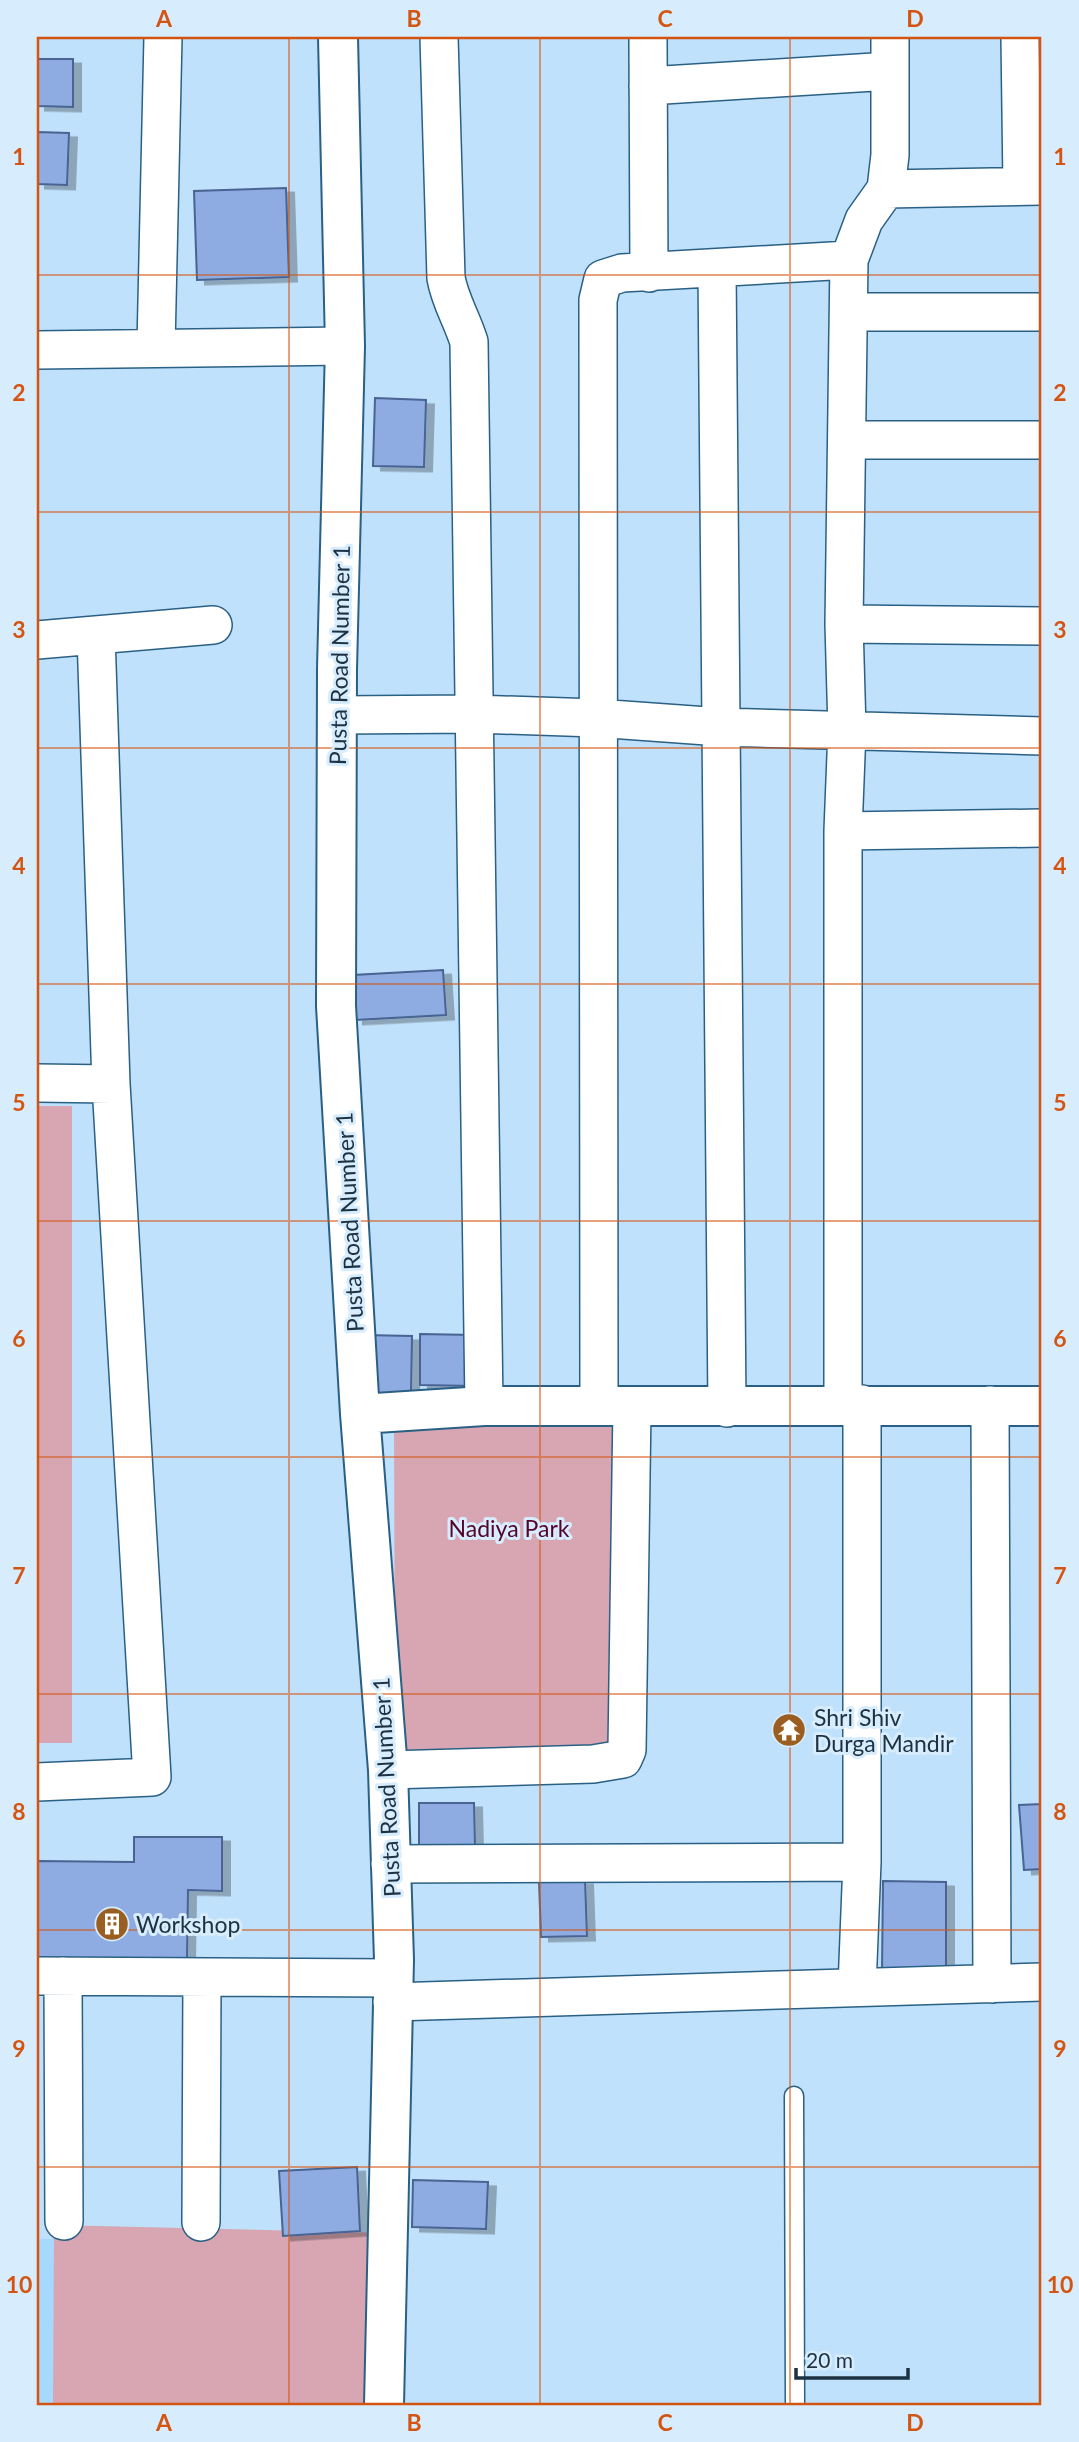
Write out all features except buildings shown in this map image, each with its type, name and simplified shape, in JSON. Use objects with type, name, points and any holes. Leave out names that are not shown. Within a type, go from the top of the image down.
[{"type":"street","points":[[156,346],[163,37]]},
{"type":"street","name":"Pusta Road Number 1","points":[[338,37],[345,346],[337,715],[336,1006],[360,1414],[388,1770],[392,1990],[384,2405]]},
{"type":"street","points":[[439,37],[446,278],[450,300],[463,320],[469,341],[484,1405]]},
{"type":"street","points":[[648,37],[649,273]]},
{"type":"street","points":[[886,189],[1032,186],[1020,37]]},
{"type":"street","points":[[648,86],[890,54],[890,155],[886,189],[864,220],[849,260],[844,624],[847,730],[844,831],[862,1862],[857,1987]]},
{"type":"street","points":[[388,1770],[593,1764],[623,1759],[627,1750],[596,718],[598,300],[603,279],[621,273],[849,260]]},
{"type":"street","points":[[717,268],[727,1408]]},
{"type":"street","points":[[849,312],[1042,312]]},
{"type":"street","points":[[37,350],[156,346],[345,346]]},
{"type":"street","points":[[848,440],[1042,440]]},
{"type":"street","points":[[844,624],[1042,626]]},
{"type":"street","points":[[37,640],[213,625]]},
{"type":"street","points":[[37,1783],[152,1777],[111,1084],[96,635]]},
{"type":"street","points":[[337,715],[475,714],[596,718],[721,727],[1042,736]]},
{"type":"street","points":[[844,831],[1042,828]]},
{"type":"street","points":[[37,1083],[111,1084]]},
{"type":"street","points":[[360,1414],[484,1405],[727,1408],[852,1405],[1042,1406]]},
{"type":"street","points":[[990,1405],[992,1984]]},
{"type":"street","points":[[390,1864],[862,1862]]},
{"type":"street","points":[[64,2221],[50,1976],[202,1977],[392,1990],[857,1987],[1042,1982]]},
{"type":"street","points":[[201,2222],[202,1977]]},
{"type":"lane","points":[[794,2096],[795,2405]]},
{"type":"shaded area","points":[[37,2239],[54,2239],[55,2405],[37,2405]]},
{"type":"green space","points":[[37,1106],[72,1106],[72,1743],[37,1743]]},
{"type":"green space","name":"Nadiya Park","points":[[632,1407],[607,1763],[395,1759],[394,1415]]},
{"type":"green space","points":[[54,2225],[389,2233],[381,2405],[53,2405]]},
{"type":"place","name":"Shri Shiv Durga Mandir","points":[[789,1730]]},
{"type":"place","name":"Workshop","points":[[112,1924]]}]
